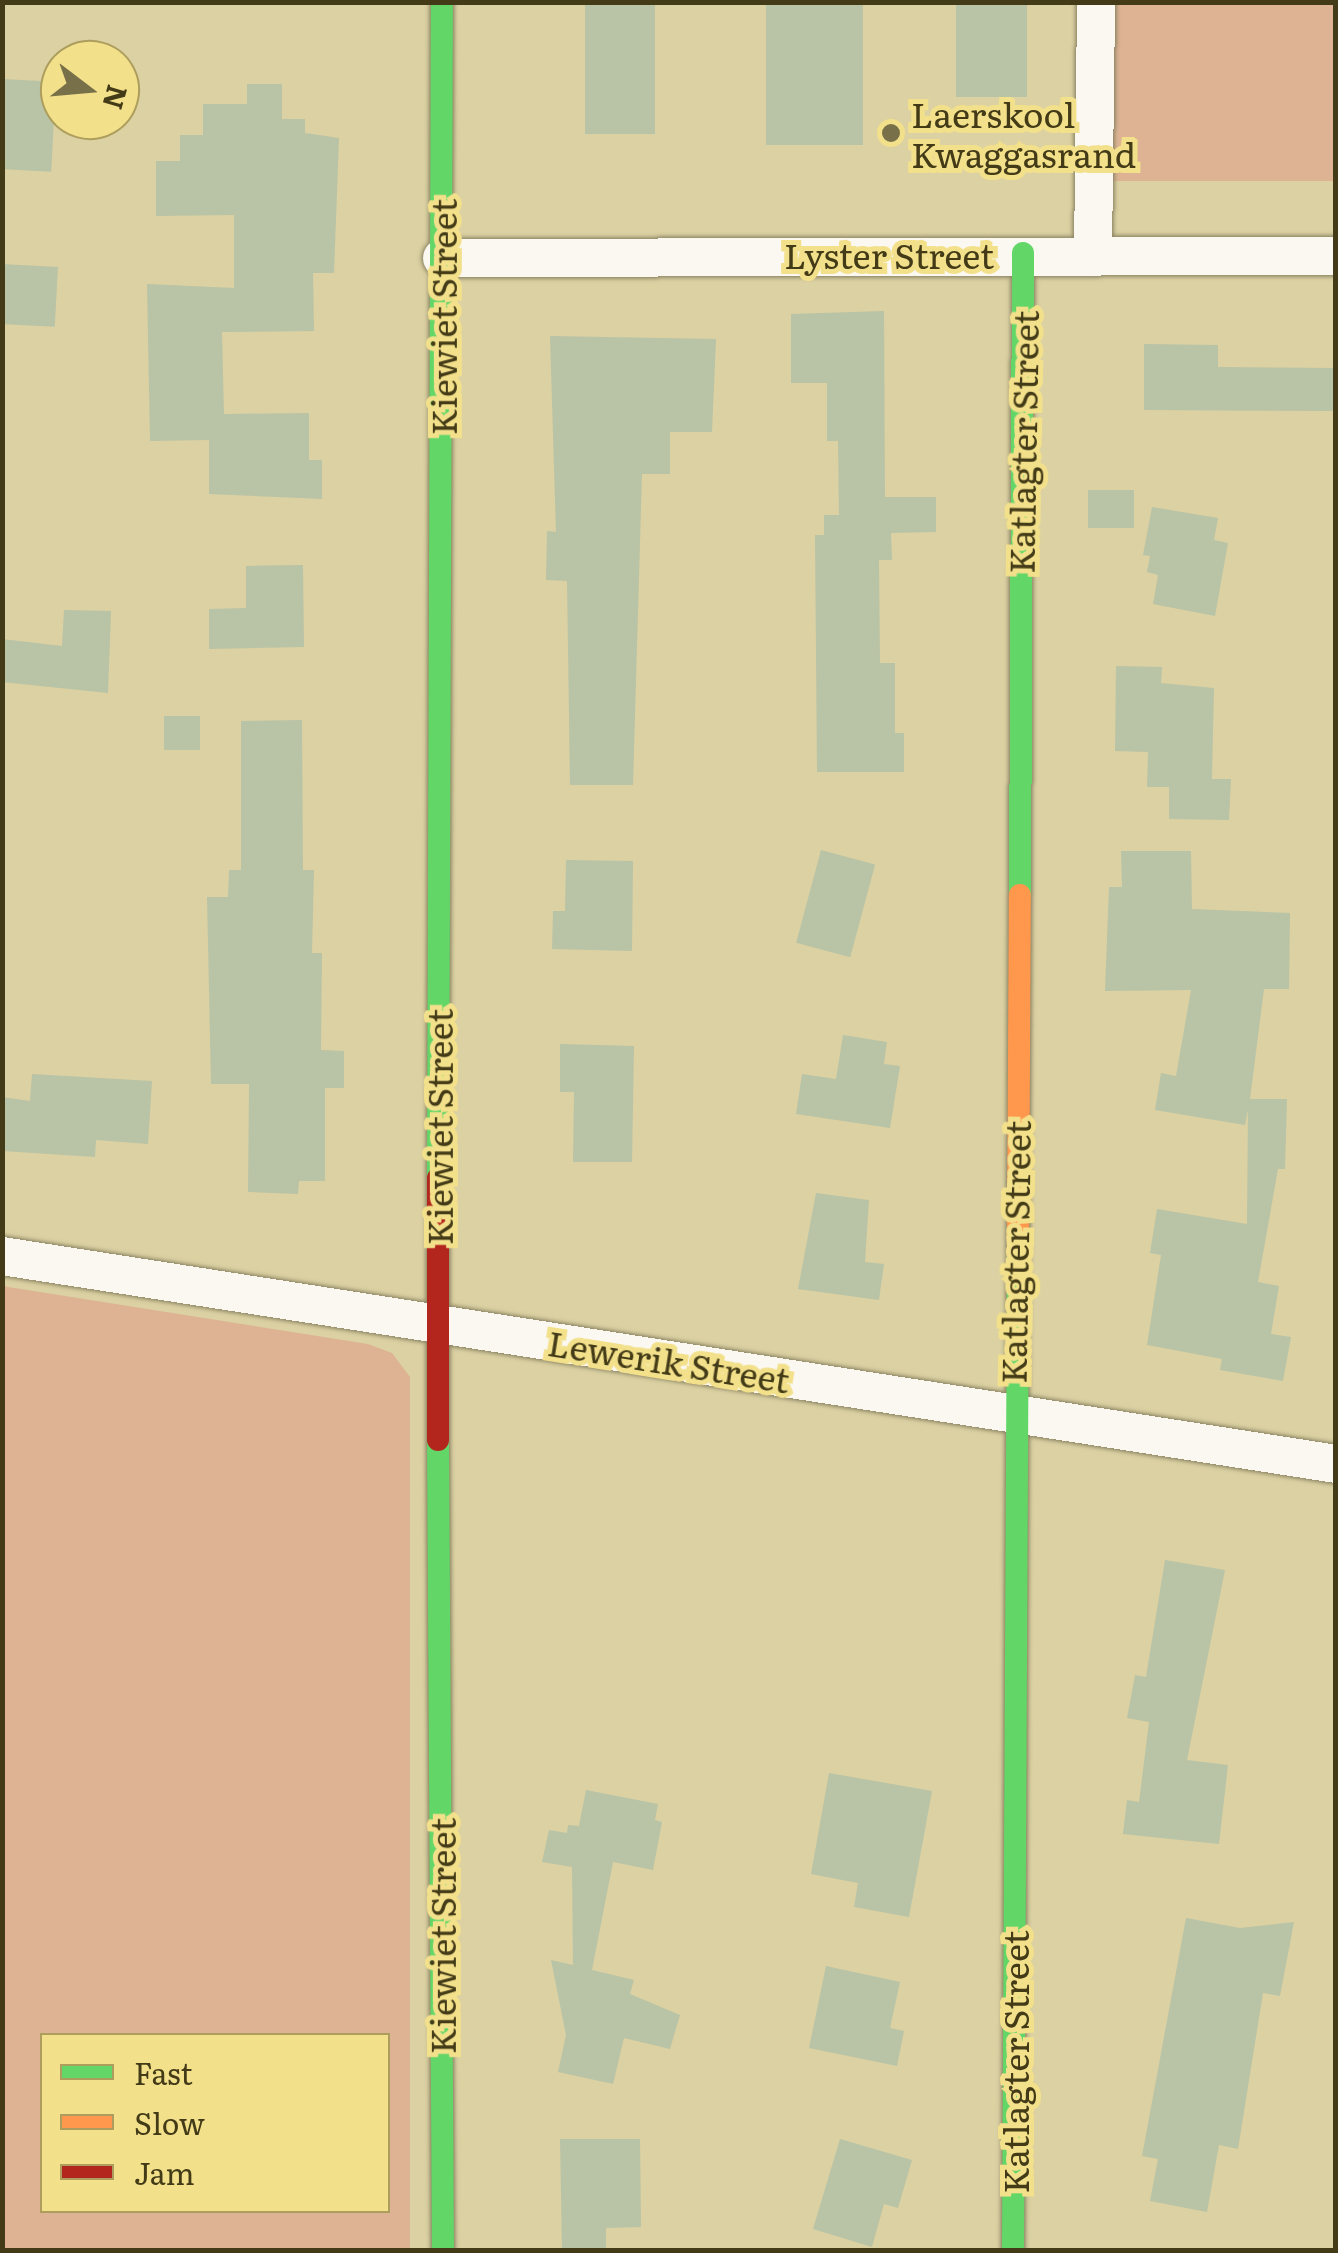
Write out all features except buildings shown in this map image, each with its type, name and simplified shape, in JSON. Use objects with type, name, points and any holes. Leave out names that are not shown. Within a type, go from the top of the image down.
[{"type":"street","name":"Kiewiet Street","points":[[442,2],[436,1322],[443,2250]]},
{"type":"street","points":[[1093,253],[1096,2]]},
{"type":"street","name":"Lyster Street","points":[[442,258],[1024,253],[1336,256]]},
{"type":"street","name":"Katlagter Street","points":[[1013,2250],[1012,1414],[1024,253]]},
{"type":"street","name":"Lewerik Street","points":[[2,1256],[1336,1464]]},
{"type":"shaded area","points":[[1103,3],[1335,3],[1335,181],[1103,181]]},
{"type":"shaded area","points":[[2,1286],[368,1344],[392,1353],[410,1377],[410,2250],[3,2250]]},
{"type":"traffic: fast","points":[[438,1178],[442,2]]},
{"type":"traffic: fast","points":[[1020,895],[1023,253]]},
{"type":"traffic: fast","points":[[1013,2250],[1018,1246]]},
{"type":"traffic: fast","points":[[438,1440],[443,2250]]},
{"type":"traffic: slow","points":[[1018,1246],[1020,895]]},
{"type":"traffic: jam","points":[[438,1178],[438,1440]]},
{"type":"place","name":"Laerskool Kwaggasrand","points":[[891,133]]}]
